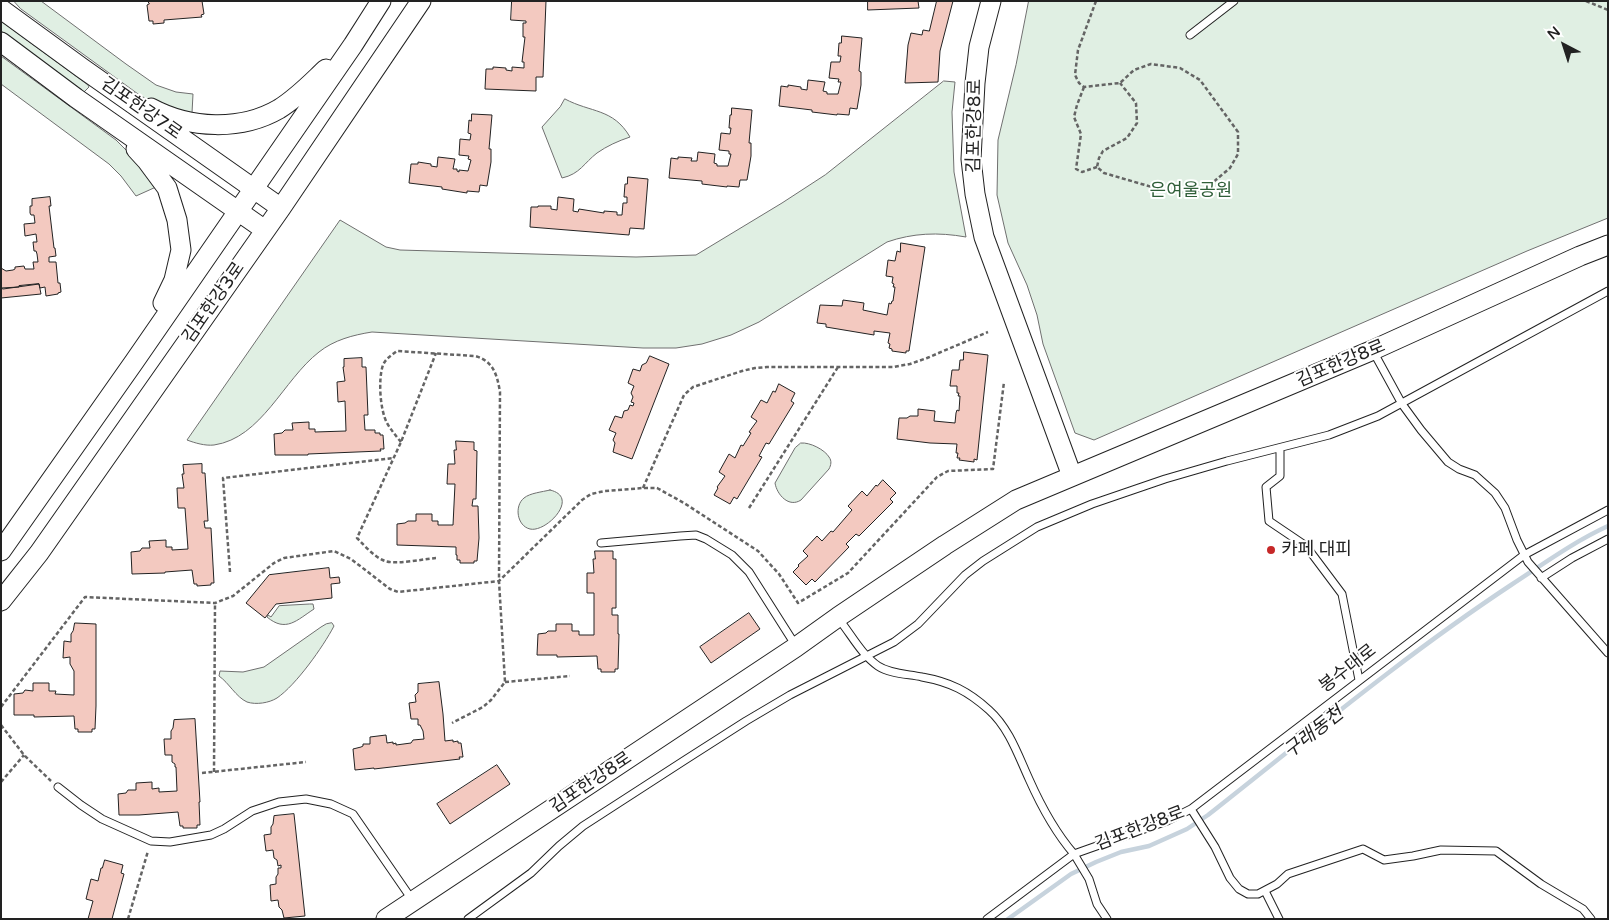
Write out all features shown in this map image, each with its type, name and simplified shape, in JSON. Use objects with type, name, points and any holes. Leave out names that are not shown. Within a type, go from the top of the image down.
[{"type":"street","name":"김포한강3로","points":[[1,551],[134,362],[353,45],[381,1]]},
{"type":"street","name":"김포한강3로","points":[[1,601],[39,554],[281,208],[421,1]]},
{"type":"street","name":"김포한강8로","points":[[991,1],[979,47],[975,83],[971,159],[976,194],[984,237],[1072,476]]},
{"type":"street","name":"김포한강7로","points":[[1,9],[82,68],[245,199],[265,230]]},
{"type":"street","name":"김포한강7로","points":[[1,42],[76,98],[245,199],[281,208]]},
{"type":"street","points":[[82,68],[160,112],[190,122],[224,126],[252,120],[278,110],[295,98],[353,45]]},
{"type":"street","points":[[76,98],[129,142],[147,161],[167,188],[178,220],[181,250],[174,280],[134,362]]},
{"type":"street","name":"김포한강8로","points":[[400,912],[838,616],[1016,500],[1194,427],[1373,350],[1608,245]]},
{"type":"street","name":"김포한강8로","points":[[796,646],[842,622],[1020,505],[1072,476]]},
{"type":"lane","points":[[1190,35],[1234,1]]},
{"type":"lane","points":[[468,919],[531,873],[558,846],[583,826],[746,721],[817,680],[867,657],[909,632],[952,587],[982,561],[1038,527],[1092,504],[1165,479],[1350,428],[1402,404],[1608,291]]},
{"type":"lane","points":[[1373,350],[1402,404],[1432,444],[1448,462],[1459,469],[1475,475],[1495,493],[1505,508],[1528,562],[1608,653]]},
{"type":"lane","points":[[1280,448],[1280,476],[1266,487],[1269,521],[1306,546],[1342,594],[1359,680]]},
{"type":"lane","name":"봉수대로","points":[[1193,812],[1359,680],[1524,555],[1608,510]]},
{"type":"lane","points":[[601,544],[696,535],[706,538],[732,555],[749,572],[796,646]]},
{"type":"lane","points":[[1541,578],[1572,558],[1608,539]]},
{"type":"lane","name":"김포한강8로","points":[[842,622],[867,657],[879,667],[901,674],[953,684],[973,696],[991,712],[1011,740],[1053,827],[1074,854],[1193,812],[1230,878],[1239,890],[1248,894],[1258,894],[1265,891]]},
{"type":"lane","points":[[58,787],[102,819],[151,841],[170,842],[211,835],[252,812],[279,802],[306,799],[331,804],[354,814],[400,912]]},
{"type":"lane","points":[[1279,919],[1265,891],[1277,884],[1288,874],[1363,849],[1384,860],[1441,850],[1496,851],[1541,884],[1583,910],[1591,919]]},
{"type":"lane","points":[[987,919],[1074,854],[1088,879],[1097,904],[1107,919]]},
{"type":"path","points":[[1084,87],[1075,75],[1078,50],[1096,1]]},
{"type":"path","points":[[1586,1],[1608,10]]},
{"type":"path","points":[[1084,87],[1120,83],[1134,70],[1151,64],[1180,68],[1200,80],[1238,132],[1238,154],[1230,168],[1205,189],[1188,193],[1169,192],[1104,173],[1097,167]]},
{"type":"path","points":[[1097,167],[1098,158],[1103,151],[1127,138],[1137,123],[1136,103],[1120,83]]},
{"type":"path","points":[[1084,87],[1076,105],[1074,117],[1081,134],[1076,169],[1082,172],[1097,167]]},
{"type":"path","points":[[643,488],[684,395],[693,387],[755,368],[893,367],[910,364],[988,332]]},
{"type":"path","points":[[401,442],[387,422],[381,404],[381,381],[384,363],[390,356],[397,351],[484,358],[498,381],[500,392],[499,581],[505,682],[483,707],[452,723]]},
{"type":"path","points":[[436,353],[401,442],[357,538],[384,560],[392,562],[436,558]]},
{"type":"path","points":[[749,508],[838,367]]},
{"type":"path","points":[[1,707],[85,597],[215,604],[233,596],[274,563],[284,558],[334,551],[351,559],[390,589],[398,592],[499,581],[582,500],[591,494],[605,491],[657,488],[665,492],[758,551],[779,574],[798,603],[848,573],[937,477],[948,471],[993,469],[1004,382]]},
{"type":"path","points":[[230,572],[223,478],[394,458]]},
{"type":"path","points":[[214,772],[215,604]]},
{"type":"path","points":[[505,682],[570,676]]},
{"type":"path","points":[[1,725],[24,755],[58,787]]},
{"type":"path","points":[[1,782],[24,755]]},
{"type":"path","points":[[202,773],[306,762]]},
{"type":"path","points":[[128,919],[151,841]]},
{"type":"green space","points":[[14,1],[41,1],[156,85],[176,92],[193,94],[192,113],[158,106],[138,94],[21,9]]},
{"type":"green space","name":"은여울공원","points":[[1029,1],[1608,1],[1608,218],[1527,251],[1094,440],[1075,433],[1043,344],[1037,315],[1027,285],[1008,243],[997,195],[998,140]]},
{"type":"green space","points":[[1,21],[89,87],[84,92],[1,31]]},
{"type":"green space","points":[[1,56],[116,140],[131,155],[156,187],[136,196],[109,164],[1,84]]},
{"type":"green space","points":[[944,81],[955,82],[952,112],[954,172],[966,237],[926,234],[887,242],[759,322],[731,335],[702,344],[676,348],[643,348],[372,332],[351,336],[331,344],[319,352],[294,377],[259,420],[246,431],[231,440],[214,445],[204,445],[187,440],[340,220],[386,247],[400,250],[636,257],[696,255],[825,175]]},
{"type":"green space","points":[[565,99],[609,116],[630,137],[605,148],[578,171],[562,178],[542,127]]},
{"type":"green space","points":[[801,443],[813,445],[827,454],[831,464],[829,469],[801,500],[792,502],[781,496],[775,483],[795,448]]},
{"type":"green space","points":[[550,490],[559,494],[562,500],[562,506],[558,514],[544,526],[537,529],[526,527],[522,524],[518,515],[521,502],[529,495]]},
{"type":"green space","points":[[313,604],[314,609],[291,623],[280,624],[267,617],[268,615],[271,617],[279,606]]},
{"type":"green space","points":[[332,623],[334,626],[308,665],[292,684],[274,700],[258,703],[247,702],[239,697],[219,676],[220,671],[243,672],[264,667],[321,627]]},
{"type":"building","points":[[148,1],[202,1],[204,14],[201,15],[202,17],[164,20],[164,23],[153,24],[153,21],[149,21]]},
{"type":"building","points":[[512,1],[546,1],[543,77],[536,77],[536,91],[485,89],[486,69],[493,69],[493,67],[506,68],[506,70],[512,71],[512,67],[524,68],[524,62],[522,62],[525,37],[523,37],[523,23],[526,23],[526,21],[511,20]]},
{"type":"building","points":[[868,1],[918,1],[919,8],[868,10]]},
{"type":"building","points":[[937,1],[953,1],[940,51],[938,82],[905,83],[908,45],[911,33],[922,35],[923,30],[929,31]]},
{"type":"building","points":[[842,36],[862,38],[859,71],[861,72],[861,85],[857,109],[850,108],[849,115],[837,115],[779,106],[781,86],[801,87],[801,89],[807,90],[808,80],[825,82],[823,91],[827,92],[827,94],[838,94],[841,82],[838,82],[839,79],[829,78],[831,62],[840,62],[841,56],[838,56],[839,43],[841,43]]},
{"type":"building","points":[[732,108],[752,110],[749,143],[751,143],[751,156],[747,180],[740,180],[739,187],[727,187],[702,184],[702,181],[669,178],[671,158],[692,158],[691,161],[697,161],[698,152],[715,154],[714,163],[717,166],[728,166],[731,154],[729,154],[729,151],[719,150],[721,133],[730,134]]},
{"type":"building","points":[[472,114],[492,115],[489,149],[491,149],[491,162],[487,186],[480,185],[479,192],[467,191],[467,193],[442,189],[442,187],[409,183],[411,164],[418,164],[418,162],[437,167],[438,157],[455,159],[453,169],[457,169],[459,172],[459,170],[468,171],[471,160],[468,159],[469,156],[459,155],[460,139],[470,140],[471,134],[468,133],[469,120],[471,121]]},
{"type":"building","points":[[628,177],[648,179],[644,229],[630,228],[629,235],[530,227],[531,207],[551,206],[551,209],[557,210],[558,197],[574,199],[573,211],[578,212],[579,209],[604,213],[604,211],[617,212],[617,215],[622,215],[623,203],[627,203],[627,197],[624,197],[625,184],[627,184]]},
{"type":"building","points":[[50,197],[51,206],[49,206],[56,256],[49,257],[49,262],[56,262],[61,292],[46,296],[45,287],[40,288],[39,284],[1,288],[1,268],[6,271],[24,266],[25,269],[34,269],[33,262],[38,262],[33,242],[37,242],[36,234],[25,236],[24,224],[35,223],[34,215],[30,213],[32,199]]},
{"type":"building","points":[[901,243],[925,247],[909,351],[906,351],[906,353],[892,351],[888,343],[890,333],[874,331],[874,335],[826,327],[826,324],[817,323],[820,305],[842,306],[843,300],[864,303],[863,310],[887,315],[889,303],[891,304],[893,301],[895,287],[893,287],[894,284],[892,283],[893,277],[886,276],[888,260],[895,261],[897,251],[900,252]]},
{"type":"building","points":[[39,284],[41,294],[1,298],[1,288]]},
{"type":"building","points":[[964,352],[988,355],[977,460],[974,459],[974,462],[957,458],[957,444],[897,439],[899,418],[918,416],[918,409],[935,411],[934,421],[955,423],[957,410],[959,411],[960,396],[957,393],[957,386],[950,386],[952,370],[959,370],[960,360],[963,360]]},
{"type":"building","points":[[650,356],[669,364],[632,459],[613,452],[615,443],[613,440],[616,433],[609,430],[615,416],[622,418],[624,411],[628,410],[630,405],[633,406],[631,393],[634,386],[628,383],[633,369],[640,371],[642,365],[646,363]]},
{"type":"building","points":[[362,358],[362,367],[366,367],[368,415],[364,415],[365,430],[375,430],[375,433],[383,435],[384,449],[380,449],[381,451],[275,455],[274,434],[282,433],[285,430],[293,430],[292,423],[309,422],[309,429],[315,429],[315,432],[346,431],[345,401],[338,402],[337,382],[345,381],[344,359]]},
{"type":"building","points":[[779,384],[795,393],[791,401],[794,403],[769,444],[766,443],[759,456],[762,457],[737,499],[734,497],[730,504],[714,495],[725,476],[719,472],[729,454],[735,458],[741,445],[743,446],[751,433],[749,432],[757,421],[751,417],[761,400],[767,403]]},
{"type":"building","points":[[456,441],[474,442],[474,450],[477,451],[476,499],[473,499],[472,506],[478,506],[479,538],[477,561],[474,561],[474,563],[460,563],[460,560],[457,560],[456,547],[397,545],[397,524],[416,521],[416,514],[432,514],[432,521],[438,521],[438,525],[453,525],[455,484],[447,484],[448,464],[455,464],[454,450],[456,450]]},
{"type":"building","points":[[202,464],[202,473],[205,473],[208,521],[204,521],[205,528],[211,528],[214,583],[197,586],[197,584],[194,584],[192,570],[132,574],[131,552],[140,551],[142,548],[150,548],[149,541],[166,540],[166,547],[172,547],[172,550],[188,549],[185,508],[178,508],[177,488],[184,488],[183,465]]},
{"type":"building","points":[[883,480],[896,493],[890,499],[893,502],[859,536],[856,534],[846,544],[849,547],[815,582],[812,579],[806,585],[793,572],[808,556],[803,551],[817,536],[822,541],[831,531],[833,532],[852,510],[848,506],[862,491],[867,496]]},
{"type":"building","points":[[595,551],[613,551],[613,559],[616,559],[616,608],[612,608],[612,615],[618,615],[619,634],[618,669],[615,669],[615,672],[601,672],[601,669],[598,669],[597,656],[557,657],[557,655],[537,655],[538,634],[556,631],[556,624],[572,624],[572,631],[579,631],[579,635],[594,635],[594,593],[587,593],[587,573],[594,573],[593,559],[595,559]]},
{"type":"building","points":[[329,568],[330,578],[339,577],[340,583],[331,584],[332,598],[276,604],[265,618],[246,603],[269,575]]},
{"type":"building","points":[[749,613],[760,629],[711,663],[700,647]]},
{"type":"building","points":[[75,623],[96,624],[95,729],[92,729],[92,732],[78,732],[78,729],[75,729],[74,716],[34,717],[34,715],[14,715],[14,694],[23,693],[25,690],[33,691],[33,683],[49,683],[49,691],[56,691],[55,694],[74,695],[74,671],[70,664],[70,657],[63,658],[64,641],[71,642],[71,634]]},
{"type":"building","points":[[439,682],[445,741],[453,740],[453,742],[458,741],[458,743],[461,743],[463,757],[459,757],[460,759],[355,770],[353,749],[363,746],[363,744],[370,744],[370,737],[386,735],[387,743],[393,742],[396,745],[424,739],[423,731],[420,725],[418,725],[418,719],[411,719],[409,703],[416,702],[415,695],[418,692],[418,684]]},
{"type":"building","points":[[195,719],[200,825],[197,825],[197,828],[183,828],[183,826],[180,826],[178,812],[119,815],[118,794],[126,793],[128,790],[136,790],[136,783],[152,782],[152,789],[159,788],[159,792],[177,791],[176,767],[172,762],[172,755],[165,755],[164,739],[171,739],[174,720]]},
{"type":"building","points":[[497,765],[510,784],[450,824],[437,804]]},
{"type":"building","points":[[294,814],[305,916],[284,918],[278,900],[271,901],[270,885],[276,884],[278,868],[281,868],[281,865],[278,866],[273,850],[266,851],[264,835],[271,834],[274,816]]},
{"type":"building","points":[[105,860],[123,865],[121,873],[124,874],[112,919],[88,919],[93,901],[86,899],[91,879],[98,881]]},
{"type":"waterway","name":"구래동천","points":[[1008,919],[1071,874],[1121,852],[1149,846],[1187,829],[1208,815],[1357,697],[1433,640],[1558,554],[1608,526]]},
{"type":"place","name":"카페 대피","points":[[1271,550]]}]
